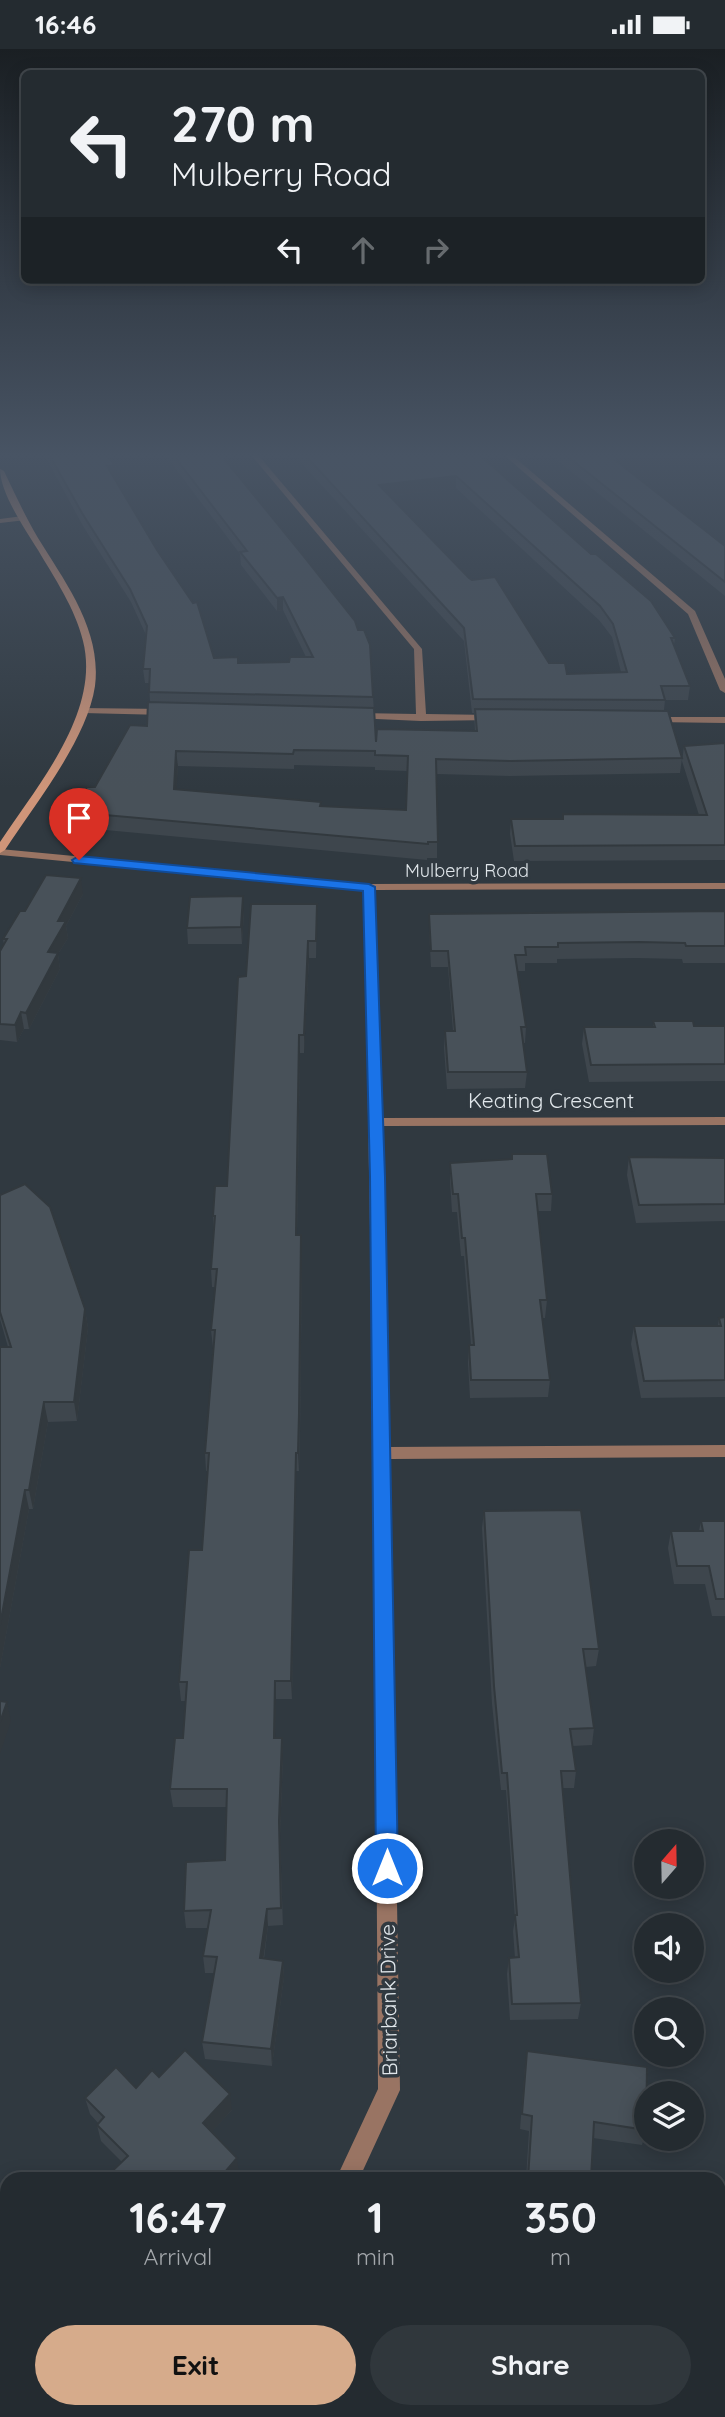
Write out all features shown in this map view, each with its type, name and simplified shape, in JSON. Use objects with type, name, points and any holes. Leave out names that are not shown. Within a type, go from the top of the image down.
[{"type":"street","points":[[0,851],[72,736],[90,685],[90,661],[85,633],[50,567]]},
{"type":"street","points":[[348,567],[418,649],[421,718]]},
{"type":"street","points":[[638,567],[692,613],[725,690]]},
{"type":"street","points":[[83,710],[177,712]]},
{"type":"street","points":[[340,716],[504,719]]},
{"type":"street","points":[[642,719],[725,720]]},
{"type":"street","name":"Mulberry Road","points":[[0,851],[369,887],[725,886]]},
{"type":"street","name":"Briarbank Drive","points":[[350,2172],[389,2090],[383,1453],[377,1122],[369,887]]},
{"type":"street","name":"Keating Crescent","points":[[377,1122],[725,1121]]},
{"type":"street","points":[[383,1453],[725,1451]]},
{"type":"building","points":[[116,567],[168,567],[193,603],[197,602],[214,658],[238,657],[238,663],[289,662],[290,657],[313,657],[283,597],[277,598],[252,567],[312,567],[355,621],[358,630],[364,630],[370,645],[373,697],[149,692],[150,669],[143,669],[147,626],[130,589]]},
{"type":"building","points":[[408,567],[458,567],[472,580],[495,577],[549,663],[565,663],[567,674],[627,672],[613,624],[600,606],[556,567],[611,567],[651,601],[675,638],[671,638],[690,686],[661,686],[665,700],[473,699],[464,628]]},
{"type":"building","points":[[706,567],[725,567],[725,582]]},
{"type":"building","points":[[148,702],[374,708],[376,742],[377,729],[477,731],[475,709],[668,711],[682,758],[511,761],[436,759],[438,842],[428,844],[71,812],[87,787],[95,787],[130,725],[147,726]],"holes":[[[294,750],[375,751],[375,755],[408,756],[406,810],[320,806],[321,802],[174,789],[176,751],[293,754]]]},
{"type":"building","points":[[725,743],[725,845],[515,846],[511,819],[563,819],[563,814],[707,815],[684,746]]},
{"type":"building","points":[[46,875],[81,878],[58,921],[66,921],[48,952],[58,953],[26,1013],[21,1012],[15,1025],[0,1024],[0,951],[7,939],[3,939],[20,911],[25,911]]},
{"type":"building","points":[[243,896],[241,927],[187,928],[190,897]]},
{"type":"building","points":[[251,904],[317,904],[316,941],[308,941],[304,1035],[299,1035],[296,1235],[301,1235],[299,1414],[291,1681],[275,1681],[274,1738],[282,1738],[279,1821],[281,1908],[267,1909],[260,1958],[283,1961],[271,2049],[202,2042],[217,1957],[203,1956],[211,1910],[184,1911],[186,1862],[225,1860],[227,1789],[170,1789],[175,1738],[183,1738],[187,1682],[179,1682],[189,1550],[202,1550],[209,1453],[205,1453],[215,1330],[211,1330],[217,1269],[211,1269],[215,1186],[227,1186],[238,977],[246,976]]},
{"type":"building","points":[[725,911],[725,946],[639,942],[558,943],[558,947],[525,947],[526,955],[515,955],[526,1027],[521,1027],[527,1072],[448,1072],[445,1031],[455,1031],[448,951],[431,951],[429,914]]},
{"type":"building","points":[[653,1021],[693,1021],[694,1026],[725,1026],[725,1064],[591,1065],[584,1027],[655,1027]]},
{"type":"building","points":[[512,1154],[547,1154],[552,1194],[536,1194],[547,1300],[540,1300],[550,1380],[471,1380],[469,1345],[474,1345],[465,1238],[462,1238],[458,1194],[453,1194],[450,1163],[512,1159]]},
{"type":"building","points":[[629,1157],[725,1158],[725,1204],[639,1205]]},
{"type":"building","points":[[25,1184],[50,1207],[85,1309],[74,1402],[44,1402],[29,1490],[25,1490],[0,1625],[0,1347],[11,1347],[0,1312],[0,1195]]},
{"type":"building","points":[[725,1317],[725,1380],[644,1381],[634,1326],[721,1326],[719,1318]]},
{"type":"building","points":[[581,1510],[599,1649],[583,1649],[594,1728],[570,1729],[576,1771],[561,1771],[581,2003],[512,2004],[509,1958],[519,1957],[517,1915],[507,1773],[502,1773],[494,1686],[484,1511]]},
{"type":"building","points":[[701,1521],[725,1521],[725,1599],[716,1599],[709,1566],[677,1566],[671,1531],[703,1531]]},
{"type":"building","points":[[0,1701],[7,1702],[0,1722]]},
{"type":"building","points":[[185,2050],[230,2094],[203,2123],[237,2158],[225,2172],[111,2172],[128,2156],[97,2125],[104,2117],[85,2098],[116,2067],[136,2088],[152,2070],[159,2077]]},
{"type":"building","points":[[527,2051],[647,2067],[647,2081],[634,2081],[634,2128],[594,2122],[591,2172],[528,2172],[532,2116],[522,2114]]},
{"type":"route","points":[[79,860],[369,887],[377,1122],[387,1868]]}]
